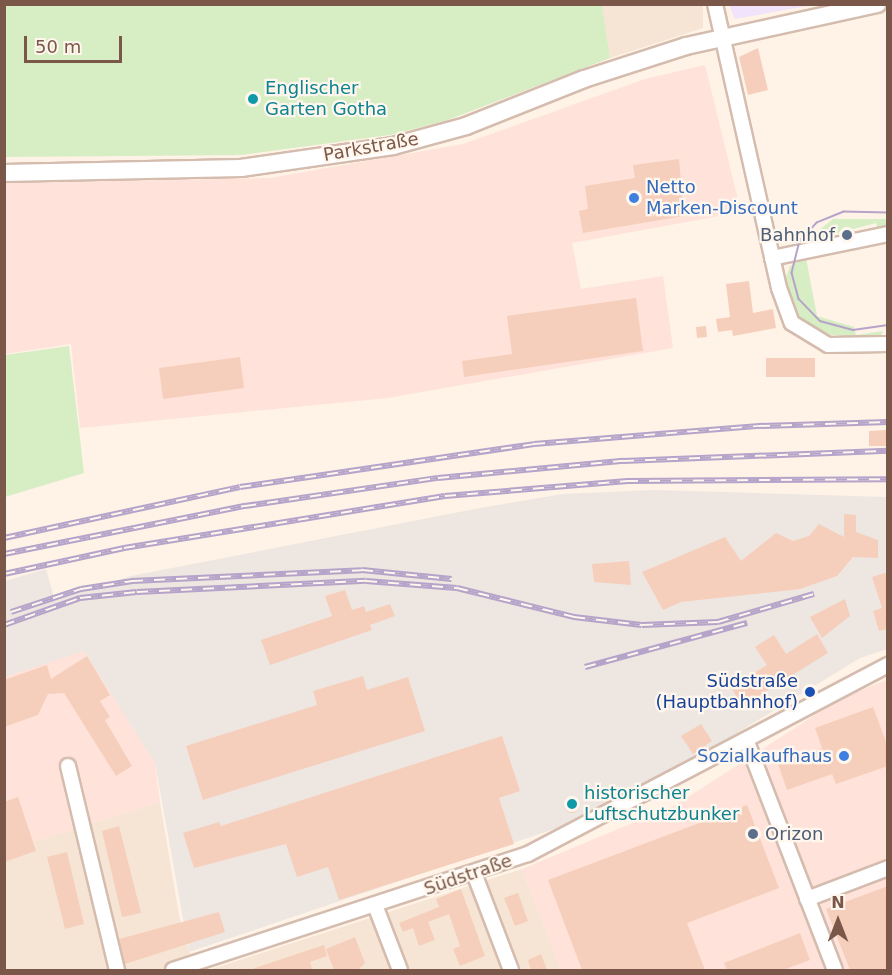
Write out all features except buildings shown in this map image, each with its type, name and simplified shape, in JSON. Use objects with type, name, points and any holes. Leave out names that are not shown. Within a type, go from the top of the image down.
[{"type":"street","points":[[715,4],[720,37],[772,258],[796,327],[828,345],[888,344]]},
{"type":"street","name":"Parkstraße","points":[[4,173],[241,168],[393,146],[466,126],[584,79],[720,37],[877,4]]},
{"type":"street","points":[[772,258],[888,234]]},
{"type":"street","name":"Südstraße","points":[[173,970],[193,968],[474,873],[583,829],[888,665]]},
{"type":"street","points":[[747,742],[835,970]]},
{"type":"street","points":[[68,766],[117,970]]},
{"type":"street","points":[[807,899],[888,868]]},
{"type":"street","points":[[474,873],[511,970]]},
{"type":"street","points":[[375,905],[400,970]]},
{"type":"shaded area","points":[[729,4],[812,5],[735,19]]},
{"type":"shaded area","points":[[602,5],[703,5],[703,28],[610,58]]},
{"type":"shaded area","points":[[705,65],[741,212],[572,243],[581,289],[663,276],[673,348],[388,398],[80,428],[71,344],[5,354],[4,183],[270,178],[463,144],[645,79]]},
{"type":"shaded area","points":[[654,490],[887,497],[887,649],[860,658],[719,744],[560,827],[189,952],[155,763],[84,651],[5,677],[5,581],[46,569],[55,601],[131,576],[480,508],[563,494]]},
{"type":"shaded area","points":[[84,650],[155,763],[160,802],[5,851],[4,677]]},
{"type":"shaded area","points":[[887,680],[887,970],[561,970],[522,869],[676,805],[841,698]]},
{"type":"shaded area","points":[[160,802],[179,915],[189,952],[204,970],[5,970],[4,851]]},
{"type":"shaded area","points":[[522,869],[561,970],[209,970]]},
{"type":"green space","name":"Englischer Garten Gotha","points":[[4,5],[602,5],[610,58],[445,121],[390,135],[241,155],[5,157]]},
{"type":"green space","points":[[833,219],[887,219],[887,229],[878,231],[876,223],[804,242]]},
{"type":"green space","points":[[806,258],[817,316],[854,327],[856,335],[883,331],[880,339],[823,334],[799,319],[785,280],[790,266]]},
{"type":"green space","points":[[69,346],[84,473],[5,497],[5,355]]},
{"type":"tram line","points":[[888,213],[844,212],[817,223],[800,241],[792,273],[799,299],[820,321],[853,330],[888,325]]},
{"type":"railway","points":[[4,538],[240,487],[534,444],[759,426],[888,422]]},
{"type":"railway","points":[[4,554],[245,506],[438,478],[623,461],[888,451]]},
{"type":"railway","points":[[4,574],[124,548],[445,496],[627,481],[888,479]]},
{"type":"railway","points":[[11,612],[81,589],[132,581],[362,570],[452,579]]},
{"type":"railway","points":[[4,625],[80,598],[137,592],[366,581],[457,588],[574,617],[642,625],[718,622],[814,594]]},
{"type":"railway","points":[[585,667],[747,623]]},
{"type":"place","name":"Englischer Garten Gotha","points":[[253,99]]},
{"type":"place","name":"Netto Marken-Discount","points":[[634,198]]},
{"type":"place","name":"Bahnhof","points":[[847,235]]},
{"type":"place","name":"Südstraße (Hauptbahnhof)","points":[[810,692]]},
{"type":"place","name":"Sozialkaufhaus","points":[[844,756]]},
{"type":"place","name":"historischer Luftschutzbunker","points":[[572,804]]},
{"type":"place","name":"Orizon","points":[[753,834]]}]
